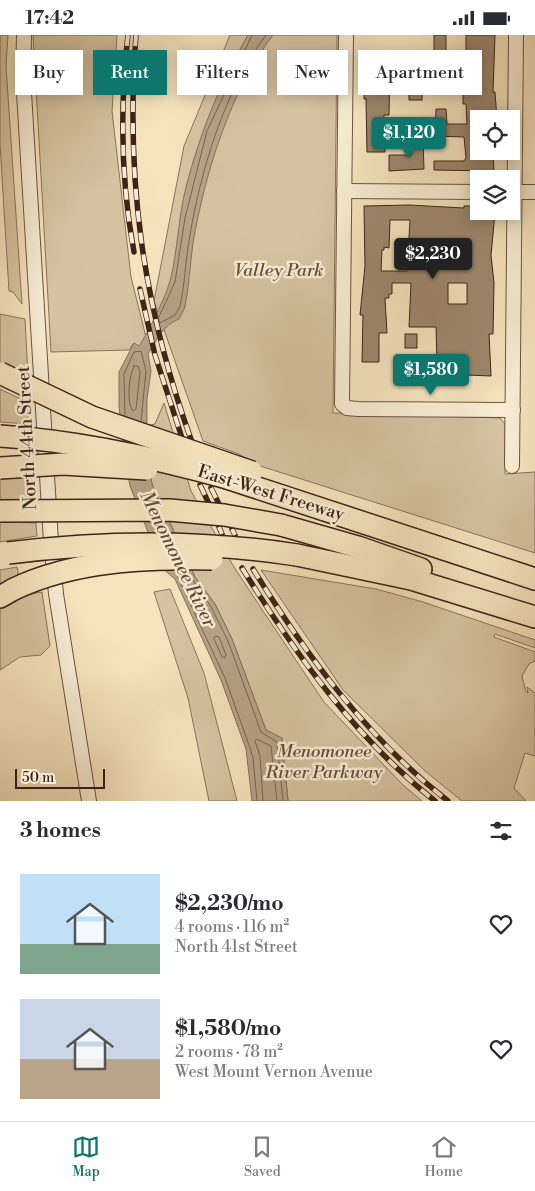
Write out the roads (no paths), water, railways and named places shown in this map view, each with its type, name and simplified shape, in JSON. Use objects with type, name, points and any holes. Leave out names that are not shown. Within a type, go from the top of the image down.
[{"type":"highway","points":[[0,373],[92,417],[257,480],[414,524],[535,579]]},
{"type":"highway","name":"East-West Freeway","points":[[0,436],[54,440],[110,449],[227,478],[257,480]]},
{"type":"highway","points":[[0,468],[41,464],[88,464],[227,478]]},
{"type":"highway","points":[[0,511],[169,510],[224,515],[281,525],[358,547],[434,574],[474,598]]},
{"type":"highway","points":[[4,554],[84,545],[143,543],[232,547],[297,555],[383,572],[535,617]]},
{"type":"highway","points":[[7,593],[48,575],[109,563],[157,559],[229,559],[297,555]]},
{"type":"street","name":"North 44th Street","points":[[24,35],[24,76],[51,542],[56,594],[88,801]]},
{"type":"street","points":[[346,35],[342,403],[347,407],[358,409],[513,410]]},
{"type":"street","points":[[513,170],[516,35]]},
{"type":"street","points":[[344,191],[470,192]]},
{"type":"street","points":[[520,192],[535,192]]},
{"type":"street","points":[[512,466],[513,220]]},
{"type":"water","points":[[248,35],[273,35],[263,50],[240,50]]},
{"type":"water","name":"Menomonee River","points":[[218,95],[238,95],[212,161],[198,216],[185,307],[179,319],[165,329],[148,354],[151,371],[147,399],[147,454],[152,484],[195,577],[215,604],[232,639],[266,730],[282,738],[288,801],[252,801],[246,749],[221,680],[175,579],[162,568],[130,486],[119,406],[119,372],[134,343],[139,346],[143,340],[168,288],[175,258],[183,199],[198,147]]},
{"type":"railway","points":[[128,35],[125,62],[123,144],[126,199],[134,252]]},
{"type":"railway","points":[[136,35],[133,141],[136,193],[142,243],[161,343],[193,445]]},
{"type":"railway","points":[[140,289],[155,355],[183,441]]},
{"type":"railway","points":[[200,485],[210,506]]},
{"type":"railway","points":[[211,488],[221,508]]},
{"type":"railway","points":[[219,527],[222,534]]},
{"type":"railway","points":[[232,529],[235,535]]},
{"type":"railway","points":[[242,568],[283,631],[328,693],[379,750],[435,801]]},
{"type":"railway","points":[[253,569],[294,633],[340,694],[391,750],[448,801]]},
{"type":"park label","name":"Valley Park","points":[[279,270]]},
{"type":"park label","name":"Menomonee River Parkway","points":[[324,762]]}]
